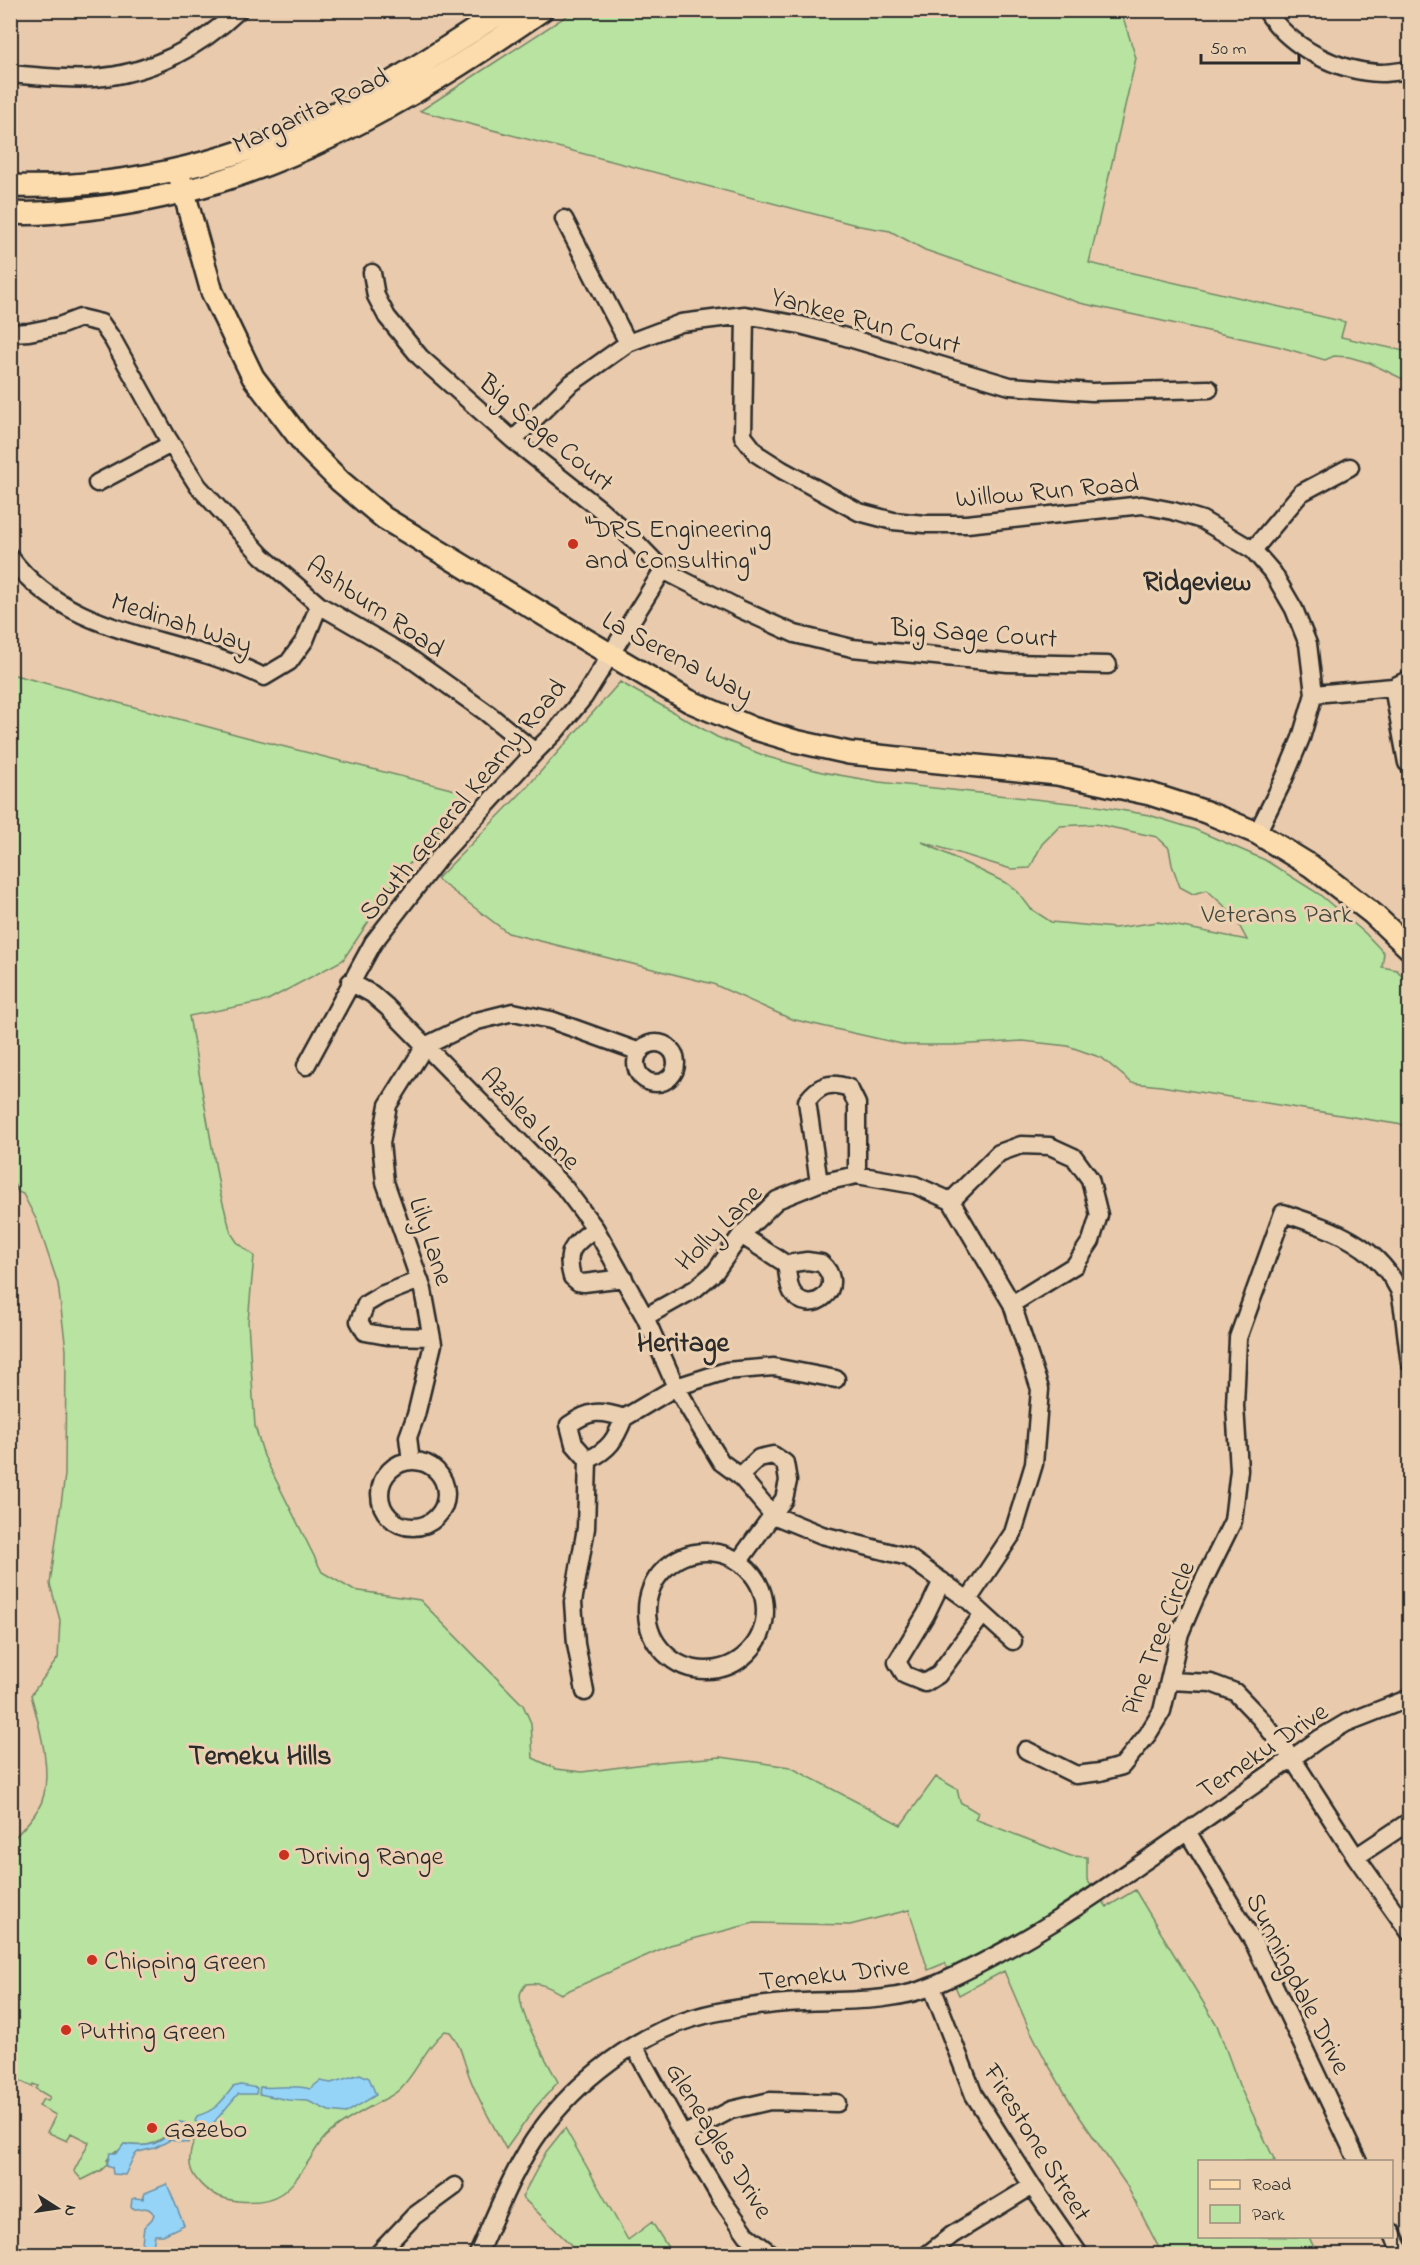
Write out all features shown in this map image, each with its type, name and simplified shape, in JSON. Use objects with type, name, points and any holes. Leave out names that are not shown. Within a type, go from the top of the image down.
[{"type":"main road","name":"Margarita Road","points":[[10,186],[110,181],[178,171],[245,150],[328,116],[401,76],[505,10]]},
{"type":"main road","name":"Margarita Road","points":[[10,213],[84,210],[153,200],[253,171],[302,152],[381,112],[457,68],[542,10]]},
{"type":"main road","name":"La Serena Way","points":[[178,171],[212,292],[253,376],[308,449],[340,482],[384,518],[689,701],[752,728],[795,741],[849,753],[1057,774],[1150,794],[1206,812],[1257,833],[1311,866],[1373,914],[1410,949]]},
{"type":"street","points":[[10,74],[93,79],[129,74],[195,46],[239,10]]},
{"type":"street","points":[[1266,10],[1271,19],[1302,46],[1338,66],[1380,73],[1410,70]]},
{"type":"street","points":[[564,219],[627,343]]},
{"type":"street","name":"Big Sage Court","points":[[372,273],[376,296],[387,317],[420,357],[513,440],[600,509],[663,570],[795,634],[852,648],[1008,663],[1108,665]]},
{"type":"street","name":"Yankee Run Court","points":[[513,440],[568,385],[627,343],[681,323],[745,315],[800,324],[1010,386],[1092,392],[1209,389]]},
{"type":"street","name":"Willow Run Road","points":[[745,315],[743,436],[758,454],[782,470],[859,512],[893,521],[967,524],[1142,505],[1202,520],[1253,550],[1273,573],[1294,609],[1308,644],[1314,694],[1301,738],[1257,833]]},
{"type":"street","name":"Ashburn Road","points":[[10,333],[59,327],[80,318],[101,322],[171,444],[198,486],[262,556],[319,605],[407,656],[487,713],[535,752]]},
{"type":"street","points":[[97,483],[171,444]]},
{"type":"street","points":[[1253,550],[1301,493],[1350,467]]},
{"type":"street","name":"Medinah Way","points":[[10,557],[54,600],[77,613],[112,627],[241,666],[264,677],[289,662],[305,640],[319,605]]},
{"type":"street","name":"South General Kearny Road","points":[[306,1066],[373,943],[441,855],[556,731],[584,697],[663,570]]},
{"type":"street","points":[[1314,694],[1393,687],[1410,679]]},
{"type":"street","points":[[1393,687],[1407,763]]},
{"type":"street","name":"Azalea Lane","points":[[350,982],[372,994],[564,1187],[595,1228],[645,1317]]},
{"type":"street","points":[[425,1046],[477,1022],[513,1012],[551,1020],[640,1052]]},
{"type":"street","name":"Lily Lane","points":[[411,1461],[408,1437],[433,1344],[423,1290],[385,1182],[381,1143],[388,1105],[425,1046]]},
{"type":"street","points":[[819,1183],[807,1101],[816,1089],[826,1084],[838,1084],[849,1088],[857,1104],[857,1174]]},
{"type":"street","points":[[968,1600],[1013,1533],[1034,1464],[1040,1389],[1012,1304],[951,1201],[999,1153],[1022,1145],[1050,1146],[1074,1158],[1090,1179],[1099,1215],[1091,1241],[1075,1265],[1012,1304]]},
{"type":"street","name":"Holly Lane","points":[[645,1317],[695,1289],[715,1272],[741,1235],[777,1200],[819,1183],[857,1174],[915,1185],[951,1201]]},
{"type":"street","name":"Pine Tree Circle","points":[[1026,1750],[1076,1775],[1122,1766],[1148,1734],[1162,1711],[1180,1634],[1233,1521],[1239,1470],[1234,1406],[1238,1338],[1283,1213],[1324,1227],[1357,1242],[1381,1264],[1400,1292],[1410,1364]]},
{"type":"street","points":[[595,1228],[573,1246],[569,1255],[572,1276],[578,1282],[584,1283],[624,1278]]},
{"type":"street","points":[[741,1235],[786,1264]]},
{"type":"street","points":[[420,1280],[381,1295],[366,1304],[359,1322],[365,1332],[387,1336],[431,1336]]},
{"type":"street","points":[[645,1317],[676,1387],[721,1462],[740,1476],[773,1515],[822,1535],[908,1557],[968,1600],[1012,1641]]},
{"type":"street","points":[[588,1460],[601,1453],[615,1440],[624,1418],[676,1387],[726,1371],[774,1367],[836,1379]]},
{"type":"street","points":[[585,1692],[576,1644],[573,1602],[586,1528],[588,1460],[574,1444],[568,1425],[580,1416],[595,1412],[606,1412],[624,1418]]},
{"type":"street","points":[[739,1561],[784,1499],[788,1481],[785,1462],[773,1455],[759,1458],[740,1476]]},
{"type":"street","points":[[411,1461],[431,1466],[444,1481],[447,1492],[446,1502],[436,1519],[416,1528],[404,1527],[386,1513],[381,1503],[380,1491],[390,1470],[411,1461]]},
{"type":"street","points":[[702,1551],[722,1553],[739,1561],[754,1575],[763,1592],[765,1612],[762,1631],[752,1648],[737,1661],[719,1669],[700,1670],[681,1664],[665,1654],[654,1638],[648,1619],[648,1600],[655,1582],[667,1566],[683,1556],[702,1551]]},
{"type":"street","points":[[942,1581],[926,1614],[897,1662],[905,1675],[925,1683],[938,1675],[983,1614]]},
{"type":"street","points":[[1170,1681],[1211,1683],[1235,1692],[1292,1758],[1356,1857],[1410,1934]]},
{"type":"street","name":"Temeku Drive","points":[[478,2254],[504,2194],[541,2129],[570,2095],[603,2066],[634,2046],[693,2018],[753,2006],[854,2001],[906,1994],[932,1987],[975,1967],[1094,1897],[1292,1758],[1346,1723],[1410,1698]]},
{"type":"street","points":[[1356,1857],[1410,1821]]},
{"type":"street","name":"Sunningdale Drive","points":[[1187,1831],[1253,1941],[1357,2160]]},
{"type":"street","name":"Firestone Street","points":[[932,1987],[974,2095],[1079,2254]]},
{"type":"street","name":"Gleneagles Drive","points":[[634,2046],[683,2135],[747,2235],[771,2254]]},
{"type":"street","points":[[683,2135],[731,2110],[770,2101],[837,2103]]},
{"type":"street","points":[[378,2254],[414,2216],[455,2186]]},
{"type":"street","points":[[928,2254],[952,2235],[1032,2186]]},
{"type":"street","points":[[1393,2234],[1402,2254]]},
{"type":"green space","points":[[574,11],[1121,11],[1136,58],[1089,263],[1345,322],[1341,337],[1409,352],[1409,382],[1370,363],[1349,357],[1334,356],[1325,360],[1277,346],[1080,303],[925,250],[890,231],[860,226],[420,111]]},
{"type":"green space","points":[[11,674],[463,792],[453,813],[399,876],[343,960],[266,1001],[189,1016],[220,1192],[231,1233],[237,1242],[254,1256],[248,1322],[255,1426],[264,1456],[322,1572],[353,1590],[420,1600],[523,1705],[531,1723],[533,1758],[556,1769],[582,1772],[721,1757],[790,1767],[901,1825],[936,1777],[957,1789],[960,1802],[978,1813],[975,1819],[1071,1856],[1087,1857],[1087,1880],[1107,1907],[1135,1890],[1217,2025],[1239,2085],[1275,2160],[1198,2160],[1198,2238],[1309,2238],[1317,2254],[1162,2254],[1127,2186],[1075,2110],[1046,2061],[1004,1971],[959,1995],[945,1963],[928,1970],[909,1910],[850,1925],[754,1923],[670,1945],[561,1994],[544,1986],[526,1984],[521,1991],[521,2005],[535,2039],[558,2082],[535,2108],[506,2149],[478,2096],[457,2043],[450,2032],[445,2031],[400,2089],[345,2121],[326,2136],[296,2180],[273,2198],[252,2202],[238,2201],[221,2197],[206,2189],[194,2176],[190,2166],[191,2149],[195,2138],[185,2123],[151,2144],[124,2144],[119,2151],[114,2152],[107,2160],[107,2165],[100,2171],[82,2180],[74,2171],[89,2142],[71,2133],[67,2141],[47,2132],[56,2115],[39,2106],[43,2099],[48,2101],[50,2097],[36,2089],[38,2086],[33,2084],[32,2087],[17,2079],[14,2084],[11,2082],[11,1841],[38,1809],[46,1784],[44,1753],[31,1695],[58,1658],[60,1620],[50,1584],[65,1475],[66,1350],[58,1284],[37,1221],[23,1194],[18,1192],[11,1178]]},
{"type":"green space","name":"Veterans Park","points":[[620,682],[717,737],[768,757],[822,772],[879,782],[1097,806],[1149,815],[1194,829],[1265,860],[1319,894],[1365,933],[1384,953],[1382,967],[1397,970],[1409,985],[1409,1126],[1132,1083],[1102,1058],[1068,1046],[1023,1041],[906,1045],[791,1019],[713,984],[508,933],[437,879],[527,787]],"holes":[[[1096,824],[1157,837],[1169,848],[1180,887],[1193,894],[1207,890],[1233,914],[1247,940],[1158,922],[1115,928],[1051,922],[1031,909],[1018,892],[1008,884],[922,842],[1011,869],[1030,868],[1042,844],[1060,826]]]},
{"type":"green space","points":[[565,2128],[628,2240],[652,2222],[672,2254],[567,2254],[571,2245],[522,2197],[546,2152]]},
{"type":"water","points":[[360,2074],[369,2078],[376,2095],[346,2113],[329,2111],[308,2101],[288,2100],[259,2094],[260,2087],[310,2089],[320,2081],[331,2083]]},
{"type":"water","points":[[241,2085],[257,2088],[256,2094],[238,2094],[210,2127],[203,2127],[195,2121],[197,2116],[218,2105],[233,2087]]},
{"type":"water","points":[[180,2122],[185,2123],[193,2133],[188,2143],[170,2140],[155,2148],[138,2152],[125,2175],[113,2174],[112,2167],[107,2165],[110,2153],[117,2153],[124,2144],[137,2146],[161,2141]]},
{"type":"water","points":[[167,2184],[184,2225],[163,2235],[155,2235],[153,2246],[146,2246],[142,2243],[144,2227],[154,2214],[147,2208],[131,2207],[132,2199],[143,2199],[145,2193]]},
{"type":"place","name":"\"DRS Engineering and Consulting\"","points":[[573,544]]},
{"type":"place","name":"Driving Range","points":[[284,1855]]},
{"type":"place","name":"Chipping Green","points":[[92,1960]]},
{"type":"place","name":"Putting Green","points":[[66,2030]]},
{"type":"place","name":"Gazebo","points":[[152,2128]]},
{"type":"district","name":"Ridgeview","points":[[1197,580]]},
{"type":"district","name":"Heritage","points":[[683,1341]]},
{"type":"district","name":"Temeku Hills","points":[[260,1754]]}]
